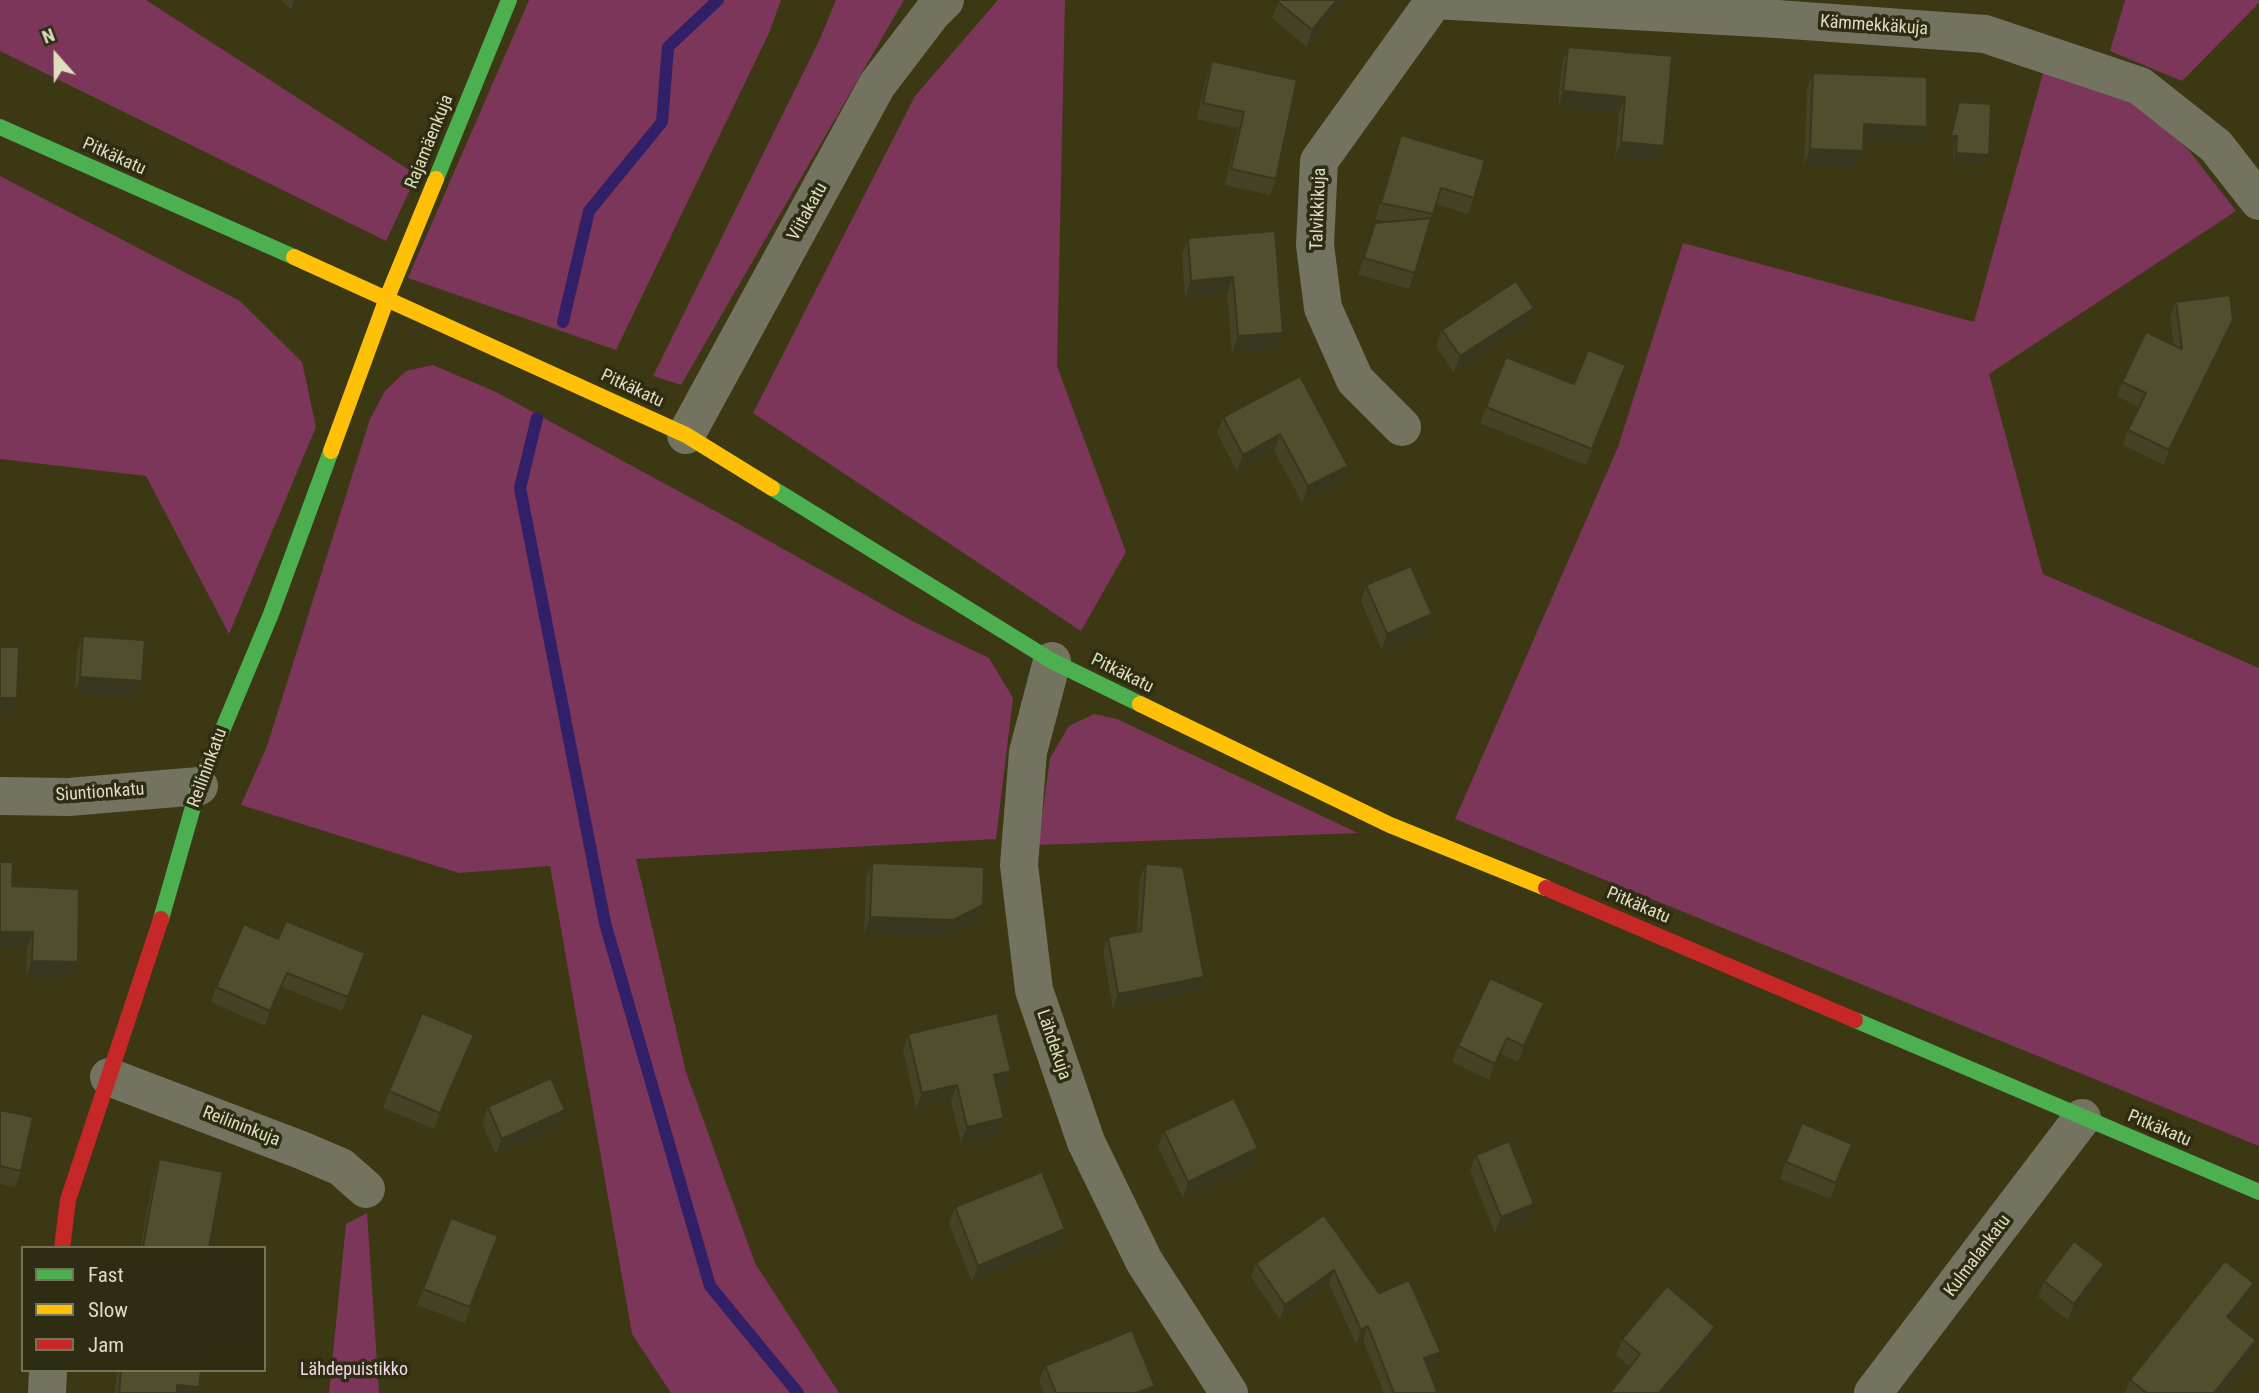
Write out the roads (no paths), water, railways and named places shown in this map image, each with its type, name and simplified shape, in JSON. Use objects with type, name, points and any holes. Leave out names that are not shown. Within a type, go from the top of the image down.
[{"type":"street","name":"Rajamäenkuja","points":[[387,298],[509,0]]},
{"type":"street","name":"Viitakatu","points":[[686,435],[877,85],[945,0]]},
{"type":"street","name":"Kämmekkäkuja","points":[[1434,0],[1777,19],[1985,34],[2140,86],[2216,146],[2259,201]]},
{"type":"street","name":"Talvikkikuja","points":[[1402,427],[1355,380],[1324,308],[1315,245],[1319,161],[1434,0]]},
{"type":"street","name":"Pitkäkatu","points":[[0,127],[387,298],[686,435],[1052,661],[1390,825],[1503,869],[2259,1192]]},
{"type":"street","name":"Reilininkatu","points":[[62,1246],[68,1200],[154,946],[199,786],[271,614],[387,298]]},
{"type":"street","name":"Lähdekuja","points":[[1052,661],[1028,752],[1019,865],[1034,990],[1086,1142],[1144,1261],[1229,1393]]},
{"type":"street","name":"Siuntionkatu","points":[[0,796],[69,797],[199,786]]},
{"type":"street","name":"Reilininkuja","points":[[109,1077],[341,1167],[366,1189]]},
{"type":"street","name":"Kulmalankatu","points":[[1873,1393],[2082,1118]]},
{"type":"street","points":[[47,1393],[48,1372]]},
{"type":"waterway","points":[[563,322],[589,211],[662,122],[668,47],[718,0]]},
{"type":"waterway","points":[[537,418],[520,488],[605,923],[710,1286],[798,1393]]},
{"type":"park label","name":"Lähdepuistikko","points":[[354,1370]]}]
